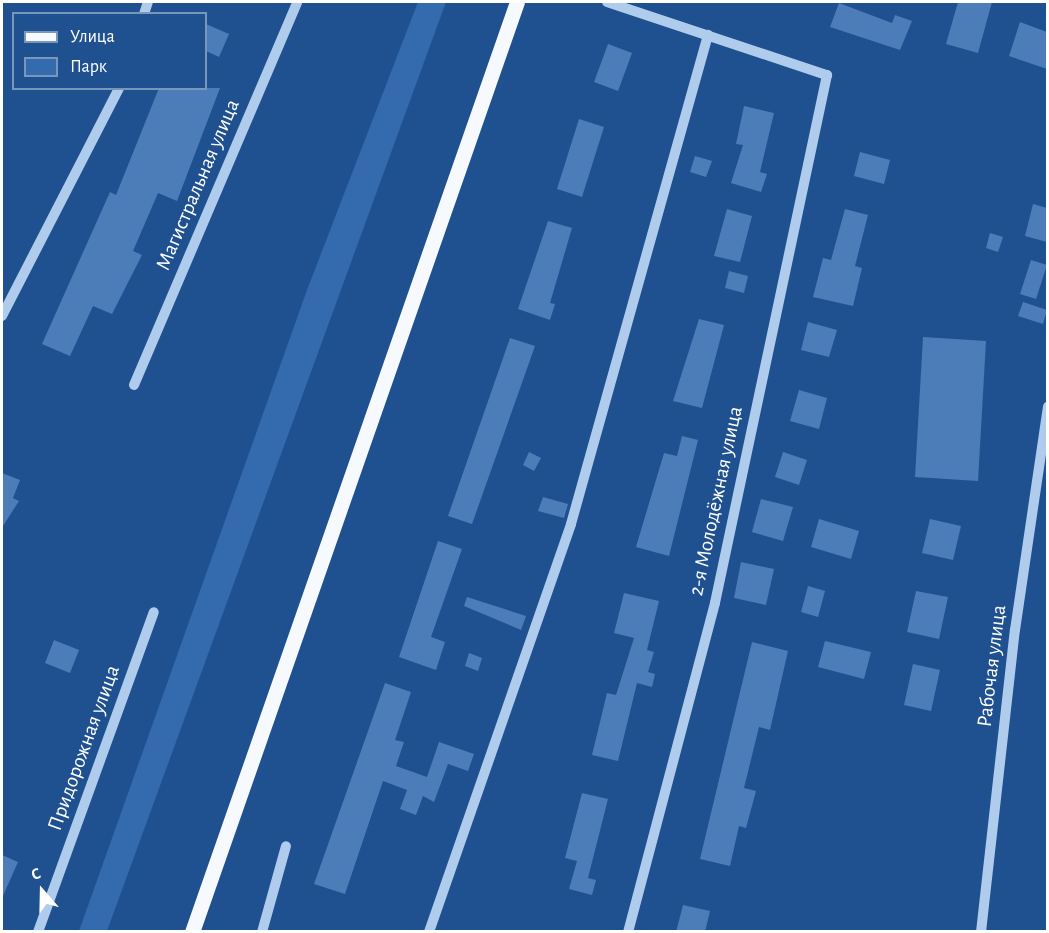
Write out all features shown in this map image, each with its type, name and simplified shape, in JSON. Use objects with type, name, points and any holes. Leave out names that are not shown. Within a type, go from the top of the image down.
[{"type":"main road","points":[[192,932],[517,2]]},
{"type":"street","name":"Магистральная улица","points":[[134,385],[297,2]]},
{"type":"street","points":[[429,932],[571,524],[708,36],[607,2]]},
{"type":"street","name":"2-я Молодёжная улица","points":[[628,932],[715,603],[827,75],[708,36]]},
{"type":"street","points":[[2,316],[117,90]]},
{"type":"street","name":"Рабочая улица","points":[[981,932],[1015,630],[1047,405]]},
{"type":"street","name":"Придорожная улица","points":[[38,932],[154,612]]},
{"type":"street","points":[[262,932],[286,846]]},
{"type":"green space","points":[[418,2],[446,2],[107,931],[79,931],[307,290]]},
{"type":"building","points":[[958,2],[992,2],[978,53],[946,44]]},
{"type":"building","points":[[839,3],[892,23],[895,15],[912,21],[900,50],[830,27]]},
{"type":"building","points":[[1020,22],[1047,32],[1047,69],[1009,56]]},
{"type":"building","points":[[207,24],[229,34],[219,57],[207,51]]},
{"type":"building","points":[[608,44],[632,53],[618,91],[594,82]]},
{"type":"building","points":[[220,88],[177,201],[158,193],[133,251],[142,255],[112,314],[93,306],[70,356],[42,344],[110,192],[116,195],[158,90]]},
{"type":"building","points":[[744,106],[774,113],[760,172],[767,174],[761,192],[731,183],[743,145],[736,144]]},
{"type":"building","points":[[579,119],[604,127],[582,197],[557,189]]},
{"type":"building","points":[[860,152],[890,160],[884,184],[854,176]]},
{"type":"building","points":[[695,156],[712,161],[706,177],[690,172]]},
{"type":"building","points":[[1033,204],[1047,208],[1047,242],[1025,236]]},
{"type":"building","points":[[727,209],[752,216],[740,262],[714,256]]},
{"type":"building","points":[[845,209],[868,215],[855,266],[862,268],[853,306],[813,297],[823,258],[831,260]]},
{"type":"building","points":[[548,221],[572,228],[550,303],[555,304],[550,320],[518,309]]},
{"type":"building","points":[[990,233],[1003,237],[998,252],[986,248]]},
{"type":"building","points":[[1031,260],[1047,265],[1036,299],[1020,294]]},
{"type":"building","points":[[729,271],[748,276],[744,293],[725,288]]},
{"type":"building","points":[[1023,302],[1047,310],[1043,324],[1018,316]]},
{"type":"building","points":[[699,319],[724,325],[702,408],[673,401]]},
{"type":"building","points":[[808,322],[837,330],[829,357],[801,350]]},
{"type":"building","points":[[923,337],[986,341],[978,481],[915,477]]},
{"type":"building","points":[[510,338],[535,346],[472,524],[448,516]]},
{"type":"building","points":[[799,390],[827,398],[819,429],[790,421]]},
{"type":"building","points":[[682,436],[698,440],[669,556],[636,547],[664,453],[677,456]]},
{"type":"building","points":[[529,452],[541,458],[534,471],[523,465]]},
{"type":"building","points":[[783,452],[807,460],[799,485],[775,477]]},
{"type":"building","points":[[2,473],[20,480],[13,498],[19,501],[3,526]]},
{"type":"building","points":[[543,497],[568,504],[564,518],[538,511]]},
{"type":"building","points":[[761,499],[793,507],[783,541],[752,532]]},
{"type":"building","points":[[819,519],[859,531],[851,559],[811,547]]},
{"type":"building","points":[[930,519],[961,526],[953,560],[922,553]]},
{"type":"building","points":[[438,541],[462,549],[431,637],[445,642],[436,670],[399,657]]},
{"type":"building","points":[[741,562],[774,569],[766,605],[734,598]]},
{"type":"building","points":[[808,586],[825,591],[818,617],[801,612]]},
{"type":"building","points":[[916,591],[948,597],[939,639],[907,632]]},
{"type":"building","points":[[624,593],[659,601],[647,650],[654,652],[648,672],[655,674],[652,687],[637,683],[618,761],[592,755],[607,693],[616,695],[634,638],[614,633]]},
{"type":"building","points":[[467,597],[526,616],[521,630],[464,606]]},
{"type":"building","points":[[54,640],[79,650],[70,673],[45,663]]},
{"type":"building","points":[[825,641],[871,652],[864,679],[818,667]]},
{"type":"building","points":[[752,642],[788,651],[770,730],[759,727],[744,788],[756,791],[746,828],[739,826],[730,866],[700,859]]},
{"type":"building","points":[[469,653],[482,658],[478,671],[465,666]]},
{"type":"building","points":[[913,664],[940,670],[931,711],[904,705]]},
{"type":"building","points":[[385,683],[411,692],[395,740],[404,742],[396,766],[427,777],[439,742],[474,754],[468,771],[448,764],[434,802],[423,796],[416,815],[400,809],[407,790],[383,781],[345,894],[314,884]]},
{"type":"building","points":[[582,793],[608,799],[588,878],[596,880],[592,895],[569,889],[577,861],[565,858]]},
{"type":"building","points":[[2,855],[18,862],[2,898]]},
{"type":"building","points":[[683,905],[710,911],[705,932],[676,932]]}]
